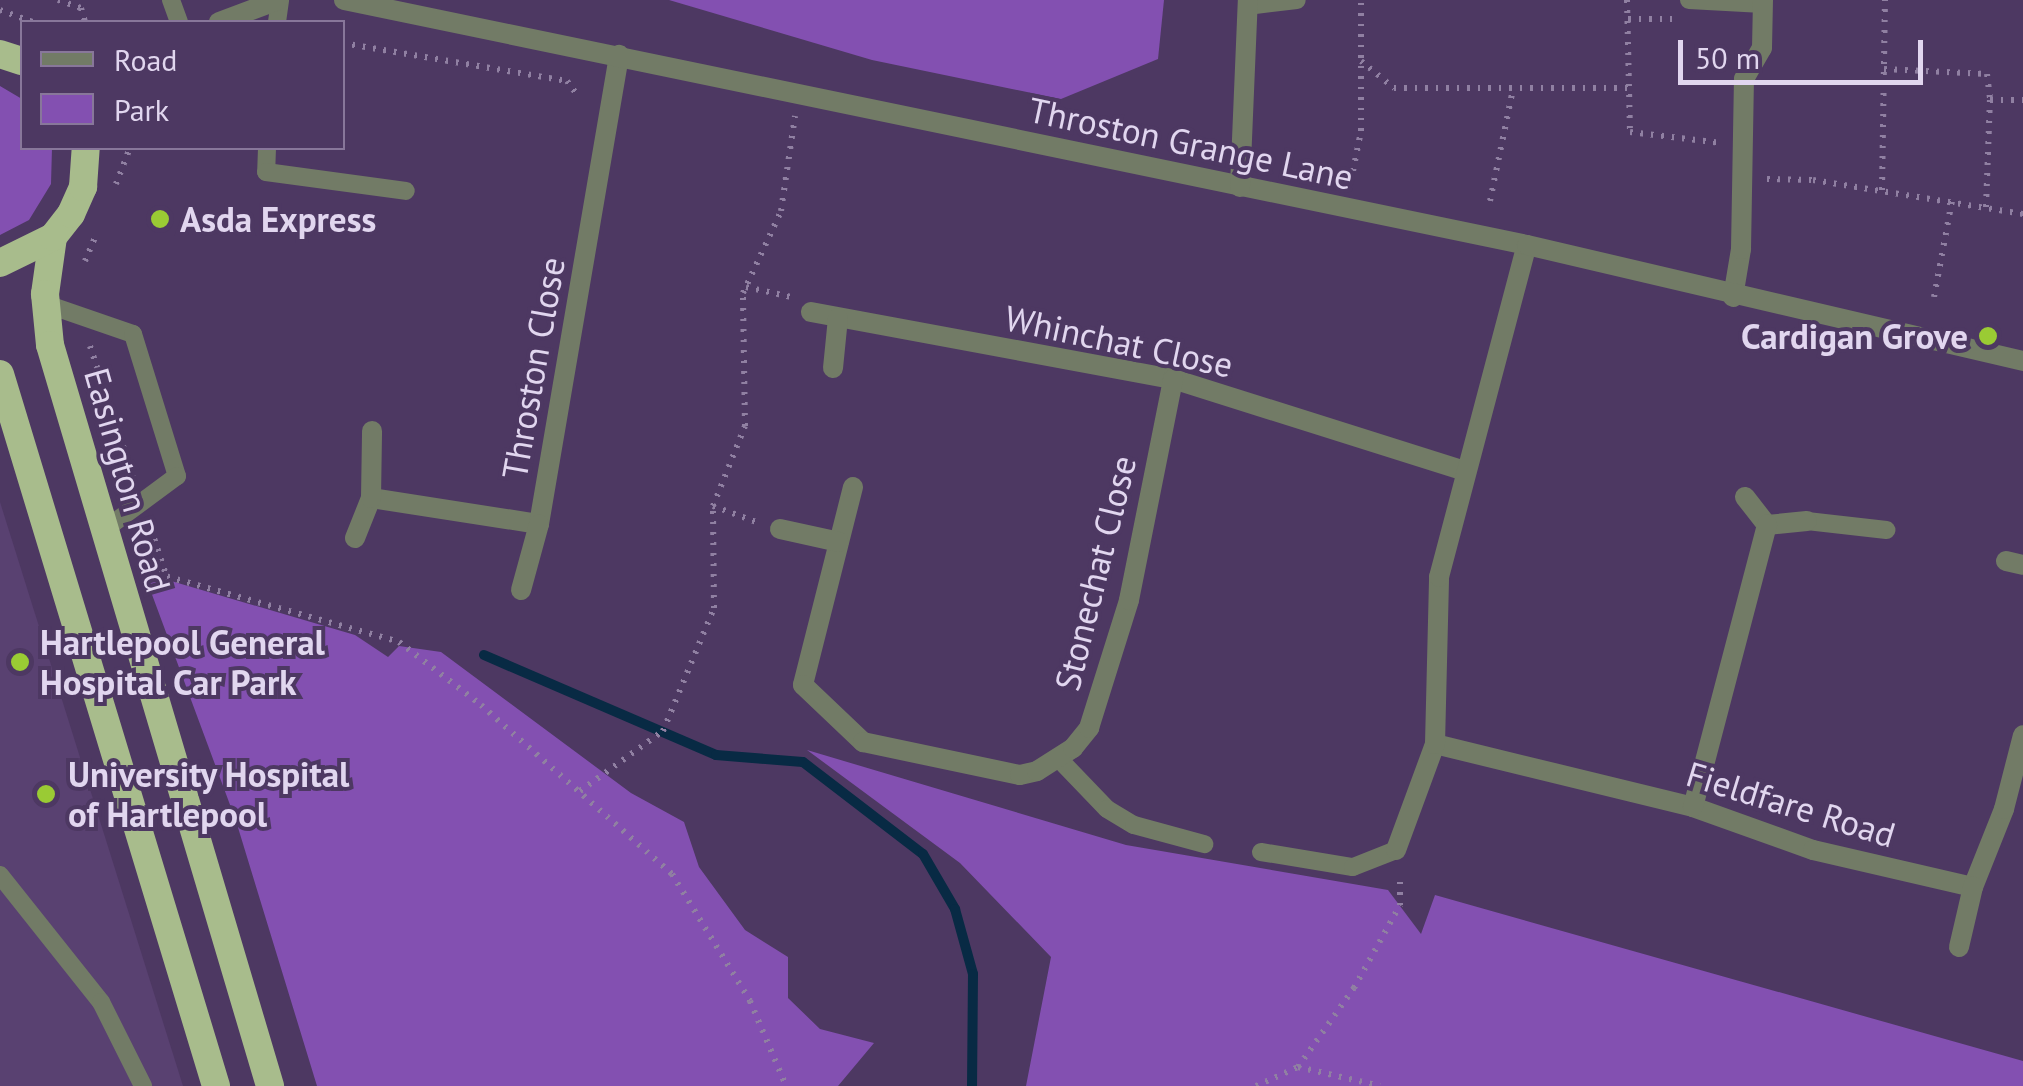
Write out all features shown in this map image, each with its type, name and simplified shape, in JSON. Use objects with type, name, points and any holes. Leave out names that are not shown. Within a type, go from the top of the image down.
[{"type":"highway","name":"Easington Road","points":[[86,150],[83,187],[53,237],[46,304],[50,345],[270,1086]]},
{"type":"highway","points":[[0,263],[53,237]]},
{"type":"highway","points":[[0,374],[216,1086]]},
{"type":"street","points":[[224,20],[279,0]]},
{"type":"street","name":"Throston Grange Lane","points":[[344,0],[1527,245],[1733,297],[2023,361]]},
{"type":"street","points":[[1733,297],[1742,179],[1744,79],[1762,48],[1763,2]]},
{"type":"street","points":[[1240,186],[1248,3]]},
{"type":"street","name":"Throston Close","points":[[371,498],[539,524],[620,55]]},
{"type":"street","points":[[1396,850],[1435,744],[1439,577],[1527,245]]},
{"type":"street","name":"Whinchat Close","points":[[811,312],[1174,380],[1465,471]]},
{"type":"street","points":[[834,368],[838,318]]},
{"type":"street","name":"Stonechat Close","points":[[1059,759],[1089,728],[1130,600],[1174,380]]},
{"type":"street","points":[[355,538],[371,498],[372,431]]},
{"type":"street","points":[[854,487],[803,685],[863,742],[1020,775],[1059,759]]},
{"type":"street","points":[[1745,497],[1767,526]]},
{"type":"street","points":[[1767,526],[1807,520]]},
{"type":"street","points":[[521,590],[539,524]]},
{"type":"street","points":[[1693,807],[1767,526]]},
{"type":"street","points":[[780,529],[839,542]]},
{"type":"street","points":[[1959,947],[1973,887],[2004,809],[2023,735]]},
{"type":"street","name":"Fieldfare Road","points":[[1435,744],[1693,807],[1813,850],[1973,887]]},
{"type":"lane","points":[[1248,3],[1297,0]]},
{"type":"lane","points":[[1689,0],[1763,2]]},
{"type":"lane","points":[[267,150],[266,172],[406,191]]},
{"type":"lane","points":[[46,304],[133,334],[177,476],[104,530]]},
{"type":"lane","points":[[1807,520],[1886,530]]},
{"type":"lane","points":[[1059,759],[1107,808],[1134,825],[1204,844]]},
{"type":"lane","points":[[1261,852],[1353,868],[1396,850]]},
{"type":"lane","points":[[0,875],[101,1002],[143,1086]]},
{"type":"path","points":[[58,0],[81,8],[84,20]]},
{"type":"path","points":[[1353,171],[1361,0]]},
{"type":"path","points":[[1628,0],[1630,132],[1723,143]]},
{"type":"path","points":[[1882,190],[1884,0]]},
{"type":"path","points":[[0,10],[28,20]]},
{"type":"path","points":[[345,44],[567,81],[575,92]]},
{"type":"path","points":[[1361,61],[1394,88],[1629,88]]},
{"type":"path","points":[[1884,70],[1987,74],[1990,100],[1986,207]]},
{"type":"path","points":[[1490,201],[1513,88]]},
{"type":"path","points":[[580,791],[662,731],[679,702],[714,608],[713,506],[745,426],[746,287],[781,211],[798,94]]},
{"type":"path","points":[[1990,100],[2023,100]]},
{"type":"path","points":[[1742,179],[1882,190],[2023,214]]},
{"type":"path","points":[[1934,298],[1952,201]]},
{"type":"path","points":[[746,287],[789,292],[811,312]]},
{"type":"path","points":[[88,340],[133,476]]},
{"type":"path","points":[[713,506],[780,529]]},
{"type":"path","points":[[151,529],[167,576]]},
{"type":"path","points":[[112,561],[399,642],[580,791],[672,874],[750,1001],[786,1086]]},
{"type":"path","points":[[1256,1086],[1298,1067],[1354,988],[1400,905],[1396,850]]},
{"type":"path","points":[[1298,1067],[1380,1086]]},
{"type":"shaded area","name":"University Hospital of Hartlepool","points":[[0,502],[183,1086],[0,1086]]},
{"type":"green space","points":[[669,0],[1164,0],[1158,59],[1061,99],[872,60]]},
{"type":"green space","points":[[0,86],[20,98],[20,150],[52,150],[51,184],[29,220],[0,235]]},
{"type":"green space","points":[[144,573],[355,635],[388,657],[399,646],[441,652],[631,793],[684,822],[699,867],[745,930],[788,957],[788,998],[820,1029],[874,1043],[838,1086],[317,1086],[236,821]]},
{"type":"green space","points":[[807,750],[1126,845],[1388,890],[1421,934],[1435,895],[2023,1061],[2023,1086],[1026,1086],[1051,957],[960,863]]},
{"type":"waterway","points":[[484,655],[716,755],[803,762],[923,854],[955,909],[973,974],[972,1086]]},
{"type":"place","name":"Asda Express","points":[[160,219]]},
{"type":"place","name":"Cardigan Grove","points":[[1988,336]]},
{"type":"place","name":"Hartlepool General Hospital Car Park","points":[[20,662]]},
{"type":"place","name":"University Hospital of Hartlepool","points":[[46,794]]}]
